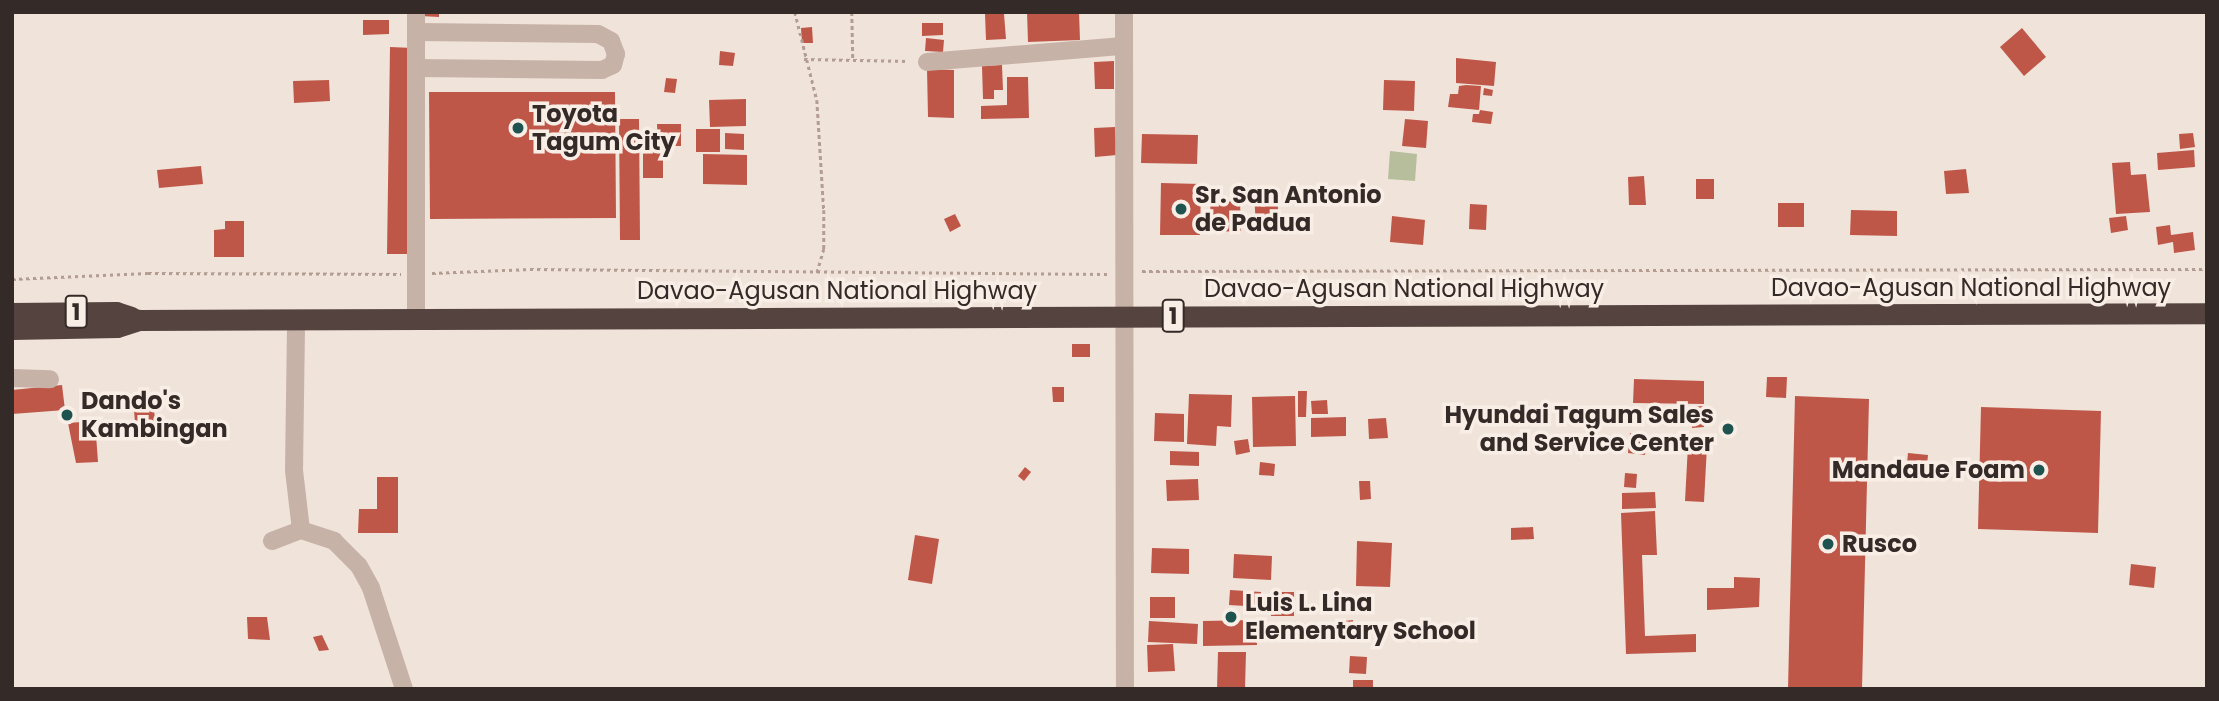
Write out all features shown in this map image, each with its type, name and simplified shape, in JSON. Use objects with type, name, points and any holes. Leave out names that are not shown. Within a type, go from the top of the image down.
[{"type":"highway","name":"Davao-Agusan National Highway","points":[[12,313],[116,312],[139,320]]},
{"type":"highway","name":"Davao-Agusan National Highway","points":[[12,329],[117,327],[139,320],[2207,313]]},
{"type":"street","points":[[1124,12],[1128,316],[1125,689]]},
{"type":"street","points":[[416,318],[416,23],[598,34],[611,41],[616,54],[613,65],[602,70],[417,68]]},
{"type":"street","points":[[927,62],[1123,46]]},
{"type":"street","points":[[296,319],[294,470],[301,530]]},
{"type":"street","points":[[12,378],[50,379]]},
{"type":"street","points":[[272,541],[301,530],[334,541],[359,566],[371,588],[404,689]]},
{"type":"path","points":[[795,12],[803,59],[817,100],[824,210],[824,249],[817,274]]},
{"type":"path","points":[[852,12],[853,59]]},
{"type":"path","points":[[803,59],[927,62]]},
{"type":"green space","points":[[1390,151],[1417,154],[1415,181],[1388,179]]},
{"type":"building","points":[[421,12],[439,12],[439,17],[421,16]]},
{"type":"building","points":[[1027,12],[1079,12],[1080,40],[1028,42]]},
{"type":"building","points":[[985,14],[1004,14],[1006,39],[986,40]]},
{"type":"building","points":[[363,20],[389,20],[389,34],[363,35]]},
{"type":"building","points":[[922,23],[943,23],[943,35],[922,36]]},
{"type":"building","points":[[812,27],[813,43],[802,43],[801,28]]},
{"type":"building","points":[[2022,28],[2046,57],[2024,76],[2000,47]]},
{"type":"building","points":[[926,38],[944,40],[943,52],[925,51]]},
{"type":"building","points":[[390,47],[413,48],[409,254],[387,254]]},
{"type":"building","points":[[720,51],[735,53],[733,66],[719,65]]},
{"type":"building","points":[[1456,58],[1496,62],[1494,86],[1456,83]]},
{"type":"building","points":[[1114,61],[1114,89],[1095,89],[1094,62]]},
{"type":"building","points":[[1002,65],[1003,90],[994,90],[994,99],[983,99],[982,66]]},
{"type":"building","points":[[927,69],[954,70],[954,118],[928,117]]},
{"type":"building","points":[[1007,77],[1028,77],[1029,118],[981,119],[981,106],[1007,105]]},
{"type":"building","points":[[666,78],[677,79],[675,93],[664,92]]},
{"type":"building","points":[[329,80],[330,101],[294,103],[293,81]]},
{"type":"building","points":[[1384,80],[1415,81],[1414,111],[1383,110]]},
{"type":"building","points":[[1459,86],[1481,86],[1479,110],[1448,107],[1450,94],[1458,94]]},
{"type":"building","points":[[1484,88],[1493,90],[1492,96],[1483,95]]},
{"type":"building","points":[[429,92],[615,92],[616,218],[430,219]]},
{"type":"building","points":[[746,99],[746,126],[710,127],[709,100]]},
{"type":"building","points":[[1480,110],[1493,112],[1491,124],[1472,122],[1473,114],[1479,114]]},
{"type":"building","points":[[619,119],[639,119],[640,240],[620,240]]},
{"type":"building","points":[[1405,119],[1428,121],[1426,148],[1402,146]]},
{"type":"building","points":[[657,124],[681,124],[681,146],[658,146]]},
{"type":"building","points":[[1115,127],[1117,155],[1095,157],[1094,128]]},
{"type":"building","points":[[696,129],[720,129],[720,152],[696,152]]},
{"type":"building","points":[[725,133],[744,134],[744,150],[725,149]]},
{"type":"building","points":[[2193,133],[2195,147],[2180,149],[2179,134]]},
{"type":"building","points":[[1142,134],[1198,135],[1197,164],[1141,163]]},
{"type":"building","points":[[2194,150],[2195,167],[2158,170],[2157,153]]},
{"type":"building","points":[[643,151],[663,151],[663,178],[643,178]]},
{"type":"building","points":[[703,154],[747,155],[747,185],[703,184]]},
{"type":"building","points":[[2130,162],[2131,175],[2146,174],[2150,212],[2116,214],[2112,163]]},
{"type":"building","points":[[201,166],[203,184],[159,188],[157,170]]},
{"type":"building","points":[[1966,169],[1969,193],[1946,194],[1944,171]]},
{"type":"building","points":[[1644,176],[1646,205],[1629,205],[1628,177]]},
{"type":"building","points":[[1696,179],[1714,179],[1714,199],[1696,199]]},
{"type":"building","points":[[1161,183],[1201,184],[1200,235],[1160,235]]},
{"type":"building","points":[[1277,192],[1279,227],[1256,227],[1254,193]]},
{"type":"building","points":[[1240,201],[1241,231],[1212,232],[1210,202]]},
{"type":"building","points":[[1778,203],[1804,203],[1804,227],[1778,227]]},
{"type":"building","points":[[1470,204],[1487,205],[1486,230],[1469,229]]},
{"type":"building","points":[[1851,210],[1897,211],[1897,236],[1850,235]]},
{"type":"building","points":[[955,214],[961,226],[950,232],[944,219]]},
{"type":"building","points":[[1392,216],[1425,220],[1423,245],[1390,242]]},
{"type":"building","points":[[2126,216],[2128,230],[2111,233],[2109,218]]},
{"type":"building","points":[[225,221],[244,221],[244,257],[214,257],[214,230],[225,229]]},
{"type":"building","points":[[2170,225],[2171,235],[2193,232],[2195,250],[2174,253],[2173,242],[2158,245],[2156,227]]},
{"type":"building","points":[[1072,344],[1090,344],[1090,357],[1072,357]]},
{"type":"building","points":[[1767,377],[1787,377],[1786,398],[1766,397]]},
{"type":"building","points":[[1634,379],[1704,381],[1704,404],[1633,403]]},
{"type":"building","points":[[62,385],[65,410],[12,414],[12,390]]},
{"type":"building","points":[[1052,387],[1064,387],[1064,402],[1053,402]]},
{"type":"building","points":[[1298,391],[1307,391],[1306,417],[1298,417]]},
{"type":"building","points":[[1189,394],[1232,395],[1231,427],[1217,426],[1216,446],[1187,444]]},
{"type":"building","points":[[1295,396],[1296,446],[1253,447],[1252,397]]},
{"type":"building","name":"Rusco","points":[[1795,396],[1869,399],[1862,689],[1788,689]]},
{"type":"building","points":[[1327,400],[1328,414],[1312,414],[1311,401]]},
{"type":"building","points":[[1703,406],[1704,427],[1692,428],[1691,407]]},
{"type":"building","name":"Mandaue Foam","points":[[1981,407],[2101,411],[2098,533],[1978,529]]},
{"type":"building","points":[[154,408],[156,434],[136,435],[134,410]]},
{"type":"building","points":[[1155,413],[1184,414],[1184,442],[1154,441]]},
{"type":"building","points":[[1346,417],[1346,436],[1311,437],[1311,418]]},
{"type":"building","points":[[1386,418],[1388,438],[1369,439],[1368,419]]},
{"type":"building","points":[[95,421],[98,462],[76,463],[68,423]]},
{"type":"building","points":[[1630,433],[1647,435],[1645,455],[1628,453]]},
{"type":"building","points":[[1248,439],[1250,452],[1236,455],[1234,441]]},
{"type":"building","points":[[1688,445],[1707,446],[1704,502],[1685,501]]},
{"type":"building","points":[[1170,451],[1199,452],[1199,466],[1170,465]]},
{"type":"building","points":[[1908,453],[1928,455],[1926,476],[1906,474]]},
{"type":"building","points":[[1260,462],[1275,464],[1274,476],[1259,475]]},
{"type":"building","points":[[1025,467],[1031,472],[1024,481],[1018,476]]},
{"type":"building","points":[[1625,473],[1637,474],[1636,488],[1624,487]]},
{"type":"building","points":[[377,477],[398,477],[398,533],[358,533],[359,509],[377,509]]},
{"type":"building","points":[[1198,479],[1199,500],[1167,501],[1166,480]]},
{"type":"building","points":[[1359,481],[1370,481],[1371,499],[1360,500]]},
{"type":"building","points":[[1655,492],[1656,508],[1622,509],[1622,493]]},
{"type":"building","points":[[1655,511],[1657,555],[1642,555],[1645,636],[1696,634],[1696,652],[1626,654],[1621,513]]},
{"type":"building","points":[[1533,527],[1534,539],[1511,540],[1511,528]]},
{"type":"building","points":[[915,535],[939,539],[932,584],[908,580]]},
{"type":"building","points":[[1357,541],[1392,543],[1390,587],[1356,586]]},
{"type":"building","points":[[1152,548],[1189,549],[1189,574],[1151,573]]},
{"type":"building","points":[[1234,554],[1272,556],[1271,580],[1233,578]]},
{"type":"building","points":[[2131,564],[2156,567],[2154,588],[2129,585]]},
{"type":"building","points":[[1734,577],[1760,578],[1759,607],[1707,610],[1707,588],[1734,588]]},
{"type":"building","points":[[1230,590],[1261,592],[1261,607],[1229,605]]},
{"type":"building","points":[[1271,592],[1294,592],[1294,616],[1271,616]]},
{"type":"building","points":[[1150,597],[1175,597],[1175,618],[1150,618]]},
{"type":"building","points":[[247,617],[267,617],[270,640],[248,639]]},
{"type":"building","points":[[1256,620],[1257,645],[1203,646],[1203,621]]},
{"type":"building","points":[[1353,620],[1354,637],[1345,638],[1344,621]]},
{"type":"building","points":[[1149,621],[1198,624],[1197,644],[1148,642]]},
{"type":"building","points":[[322,635],[329,650],[319,651],[313,637]]},
{"type":"building","points":[[1173,644],[1175,671],[1148,672],[1147,645]]},
{"type":"building","points":[[1218,652],[1246,652],[1245,689],[1217,689]]},
{"type":"building","points":[[1350,656],[1367,657],[1366,674],[1349,673]]},
{"type":"building","points":[[1353,680],[1373,680],[1373,689],[1353,689]]},
{"type":"place","name":"Toyota Tagum City","points":[[518,128]]},
{"type":"place","name":"Sr. San Antonio de Padua","points":[[1181,209]]},
{"type":"place","name":"Dando's Kambingan","points":[[67,415]]},
{"type":"place","name":"Hyundai Tagum Sales and Service Center","points":[[1728,429]]},
{"type":"place","name":"Mandaue Foam","points":[[2039,470]]},
{"type":"place","name":"Rusco","points":[[1828,544]]},
{"type":"place","name":"Luis L. Lina Elementary School","points":[[1231,617]]}]
